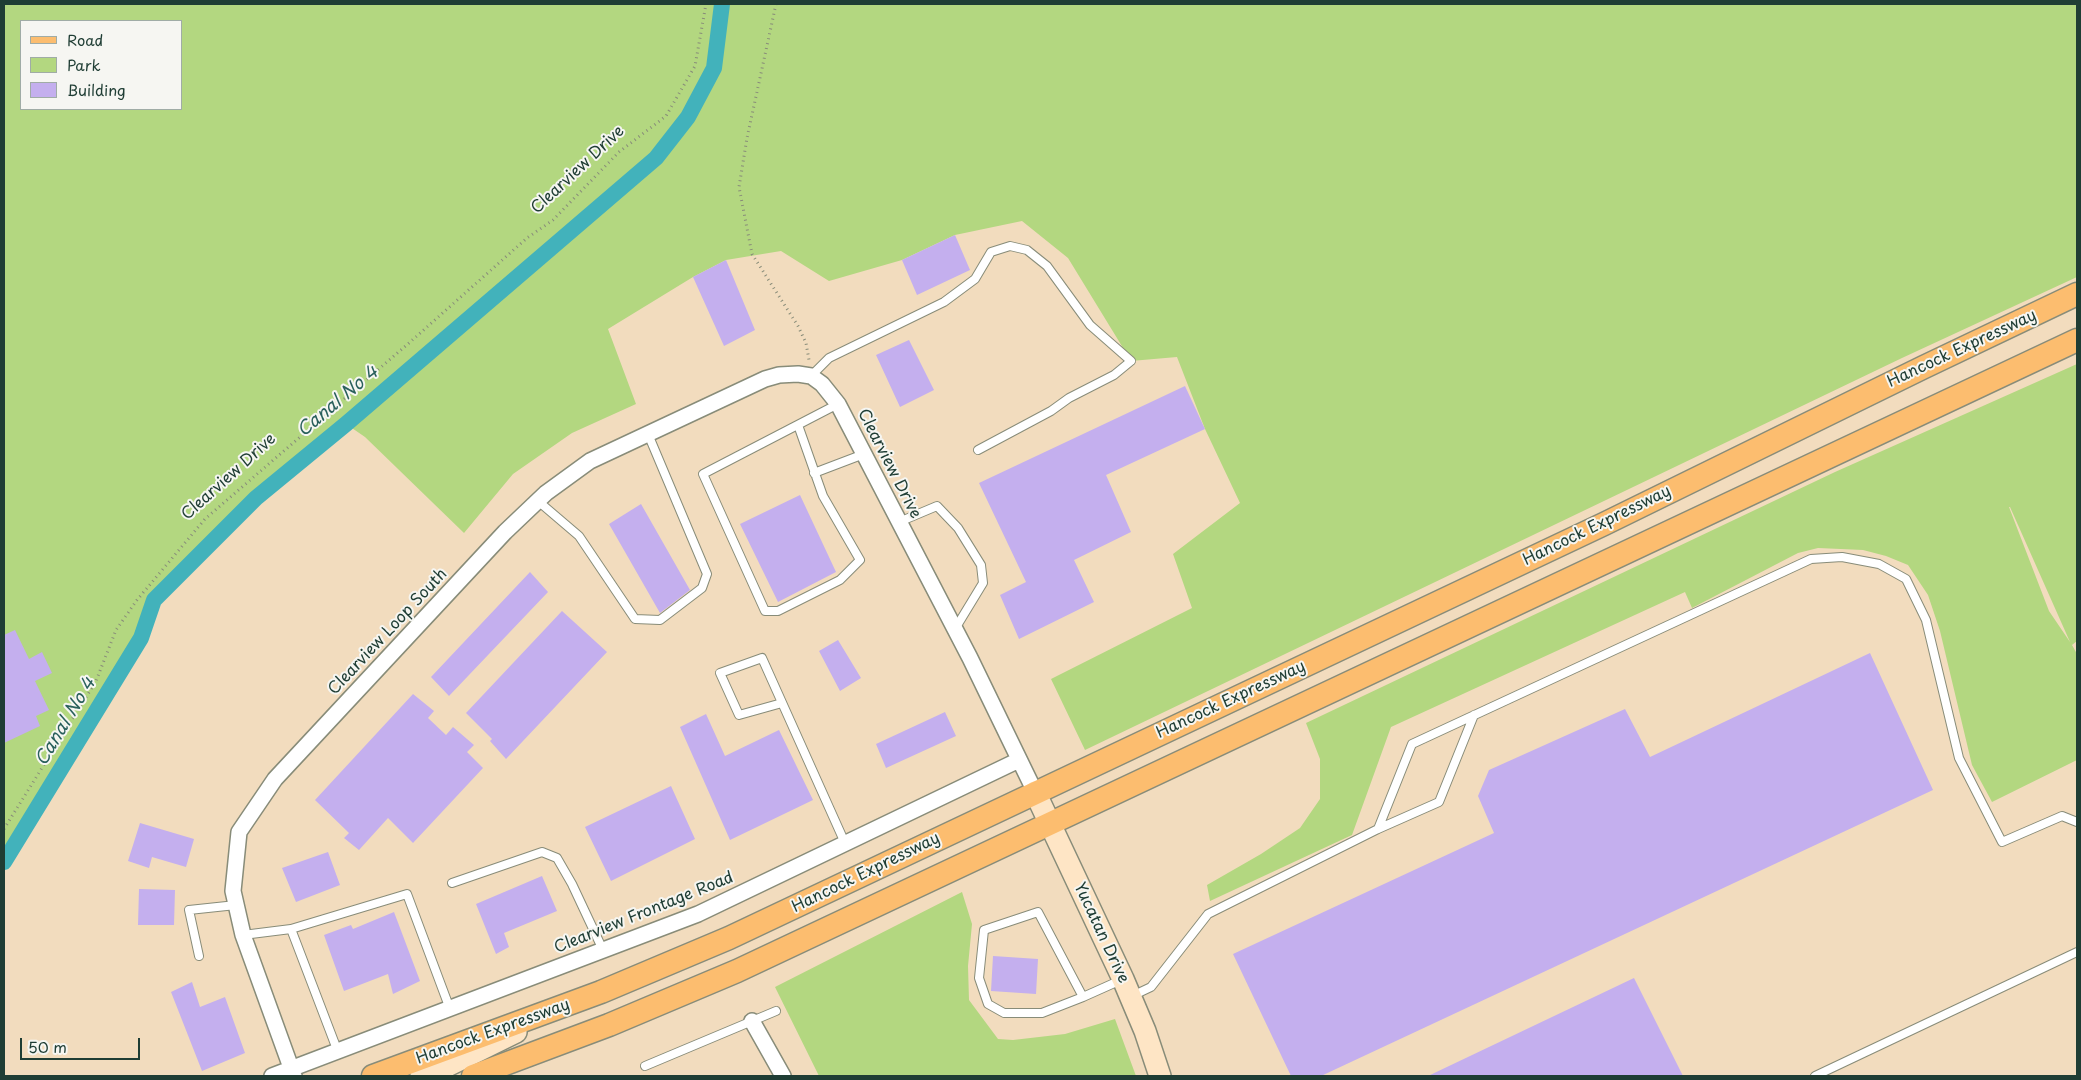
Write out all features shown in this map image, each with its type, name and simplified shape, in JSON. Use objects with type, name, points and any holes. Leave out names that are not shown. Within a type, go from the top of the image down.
[{"type":"main road","name":"Hancock Expressway","points":[[373,1076],[601,992],[729,938],[1604,524],[2077,294]]},
{"type":"main road","name":"Hancock Expressway","points":[[474,1076],[609,1025],[737,972],[2077,340]]},
{"type":"street","name":"Clearview Loop South","points":[[292,1073],[243,935],[234,891],[239,832],[275,779],[505,532],[538,501],[590,461],[766,379],[778,375],[798,374],[811,376]]},
{"type":"street","name":"Clearview Drive","points":[[811,376],[822,384],[838,404],[955,629],[1035,792]]},
{"type":"street","name":"Clearview Frontage Road","points":[[272,1076],[292,1073],[338,1052],[698,914],[1020,760]]},
{"type":"street","name":"Yucatan Drive","points":[[1035,792],[1127,988],[1145,1031],[1160,1076]]},
{"type":"street","points":[[421,1076],[447,1066],[508,1036],[550,1011]]},
{"type":"street","points":[[752,1021],[783,1076]]},
{"type":"lane","points":[[811,376],[829,358],[944,302],[975,279],[991,252],[1010,246],[1027,250],[1047,266],[1090,324],[1131,361],[1114,375],[1083,390],[1051,411],[978,450]]},
{"type":"lane","points":[[798,425],[823,496],[860,560],[840,580],[778,611],[766,611],[703,474],[838,404]]},
{"type":"lane","points":[[538,501],[579,536],[635,619],[660,620],[702,588],[707,574],[648,434]]},
{"type":"lane","points":[[814,473],[864,454]]},
{"type":"lane","points":[[899,522],[937,506],[958,528],[981,565],[983,583],[955,629]]},
{"type":"lane","points":[[1378,829],[1412,744],[1811,559],[1842,557],[1879,564],[1906,580],[1926,620],[1959,758],[2002,842],[2062,816],[2077,822]]},
{"type":"lane","points":[[782,702],[739,715],[720,672],[762,658],[782,702],[845,843]]},
{"type":"lane","points":[[1082,997],[1038,912],[984,930],[979,978],[988,1004],[1004,1013],[1042,1013],[1082,997],[1127,988],[1151,987],[1208,914],[1378,829],[1439,802],[1474,715]]},
{"type":"lane","points":[[452,884],[542,852],[557,858],[572,884],[603,950]]},
{"type":"lane","points":[[243,935],[291,930],[407,894],[450,1009]]},
{"type":"lane","points":[[199,956],[189,910],[236,905]]},
{"type":"lane","points":[[291,930],[338,1052]]},
{"type":"lane","points":[[1815,1076],[2077,952]]},
{"type":"lane","points":[[644,1066],[776,1011]]},
{"type":"path","name":"Clearview Drive","points":[[4,829],[96,681],[116,630],[137,600],[204,519],[409,343],[527,238],[553,220],[618,152],[666,116],[695,66],[706,4]]},
{"type":"path","points":[[776,4],[747,138],[739,187],[752,254],[798,326],[806,344],[811,376]]},
{"type":"green space","points":[[4,4],[722,4],[717,44],[724,4],[2077,4],[2077,277],[1902,358],[1085,750],[1051,679],[1192,608],[1173,554],[1240,503],[1205,429],[1177,357],[1131,361],[1068,258],[1022,221],[955,235],[902,260],[829,281],[781,251],[726,260],[693,277],[608,329],[636,404],[572,433],[513,474],[464,533],[365,437],[346,424],[223,533],[154,600],[141,638],[4,858]]},
{"type":"green space","points":[[2077,364],[2077,641],[2072,645],[2077,654],[2077,760],[1992,802],[1972,765],[1940,631],[1928,595],[1908,565],[1886,556],[1863,550],[1818,548],[1798,553],[1692,608],[1685,592],[1391,727],[1352,835],[1210,901],[1207,885],[1261,854],[1300,828],[1320,799],[1320,759],[1306,723],[1835,472]],"holes":[[[2010,507],[2070,642],[2049,611]]]},
{"type":"green space","points":[[962,892],[972,924],[968,966],[969,1000],[998,1039],[1013,1040],[1065,1034],[1115,1019],[1136,1076],[819,1076],[775,987]]},
{"type":"building","points":[[955,235],[970,270],[917,295],[902,260]]},
{"type":"building","points":[[726,260],[755,330],[724,346],[693,277]]},
{"type":"building","points":[[909,340],[934,390],[900,407],[876,355]]},
{"type":"building","points":[[1185,386],[1205,429],[1106,475],[1131,532],[1074,560],[1094,602],[1019,639],[1000,595],[1026,582],[979,483]]},
{"type":"building","points":[[800,495],[836,572],[778,602],[740,524]]},
{"type":"building","points":[[641,504],[690,590],[660,613],[609,524]]},
{"type":"building","points":[[530,572],[548,592],[449,696],[431,677]]},
{"type":"building","points":[[562,611],[607,652],[506,759],[490,741],[492,739],[466,713]]},
{"type":"building","points":[[15,630],[29,659],[42,652],[52,673],[35,681],[49,710],[36,716],[40,726],[4,743],[4,635]]},
{"type":"building","points":[[838,640],[861,678],[840,691],[819,651]]},
{"type":"building","points":[[1870,653],[1933,790],[1321,1076],[1291,1076],[1233,954],[1494,833],[1478,796],[1489,770],[1625,709],[1650,757]]},
{"type":"building","points":[[413,694],[434,711],[428,718],[446,735],[453,727],[474,745],[467,752],[483,768],[413,843],[388,818],[359,850],[344,838],[349,833],[315,800]]},
{"type":"building","points":[[945,712],[956,736],[886,768],[876,744]]},
{"type":"building","points":[[706,714],[725,756],[779,730],[813,800],[730,840],[680,727]]},
{"type":"building","points":[[671,786],[695,839],[611,881],[585,827]]},
{"type":"building","points":[[140,823],[194,839],[186,867],[152,857],[149,868],[128,861]]},
{"type":"building","points":[[328,852],[340,885],[296,902],[282,868]]},
{"type":"building","points":[[542,876],[557,911],[504,933],[509,947],[496,954],[476,904]]},
{"type":"building","points":[[139,889],[175,890],[174,925],[138,925]]},
{"type":"building","points":[[394,912],[420,981],[393,994],[388,974],[344,991],[324,935],[351,925],[353,929]]},
{"type":"building","points":[[993,956],[1038,959],[1036,994],[991,991]]},
{"type":"building","points":[[1634,978],[1683,1076],[1428,1076]]},
{"type":"building","points":[[192,982],[200,1007],[225,997],[245,1053],[202,1071],[171,992]]},
{"type":"waterway","name":"Canal No 4","points":[[4,862],[141,638],[154,600],[256,498],[346,424],[656,158],[688,117],[714,68],[722,4]]}]
